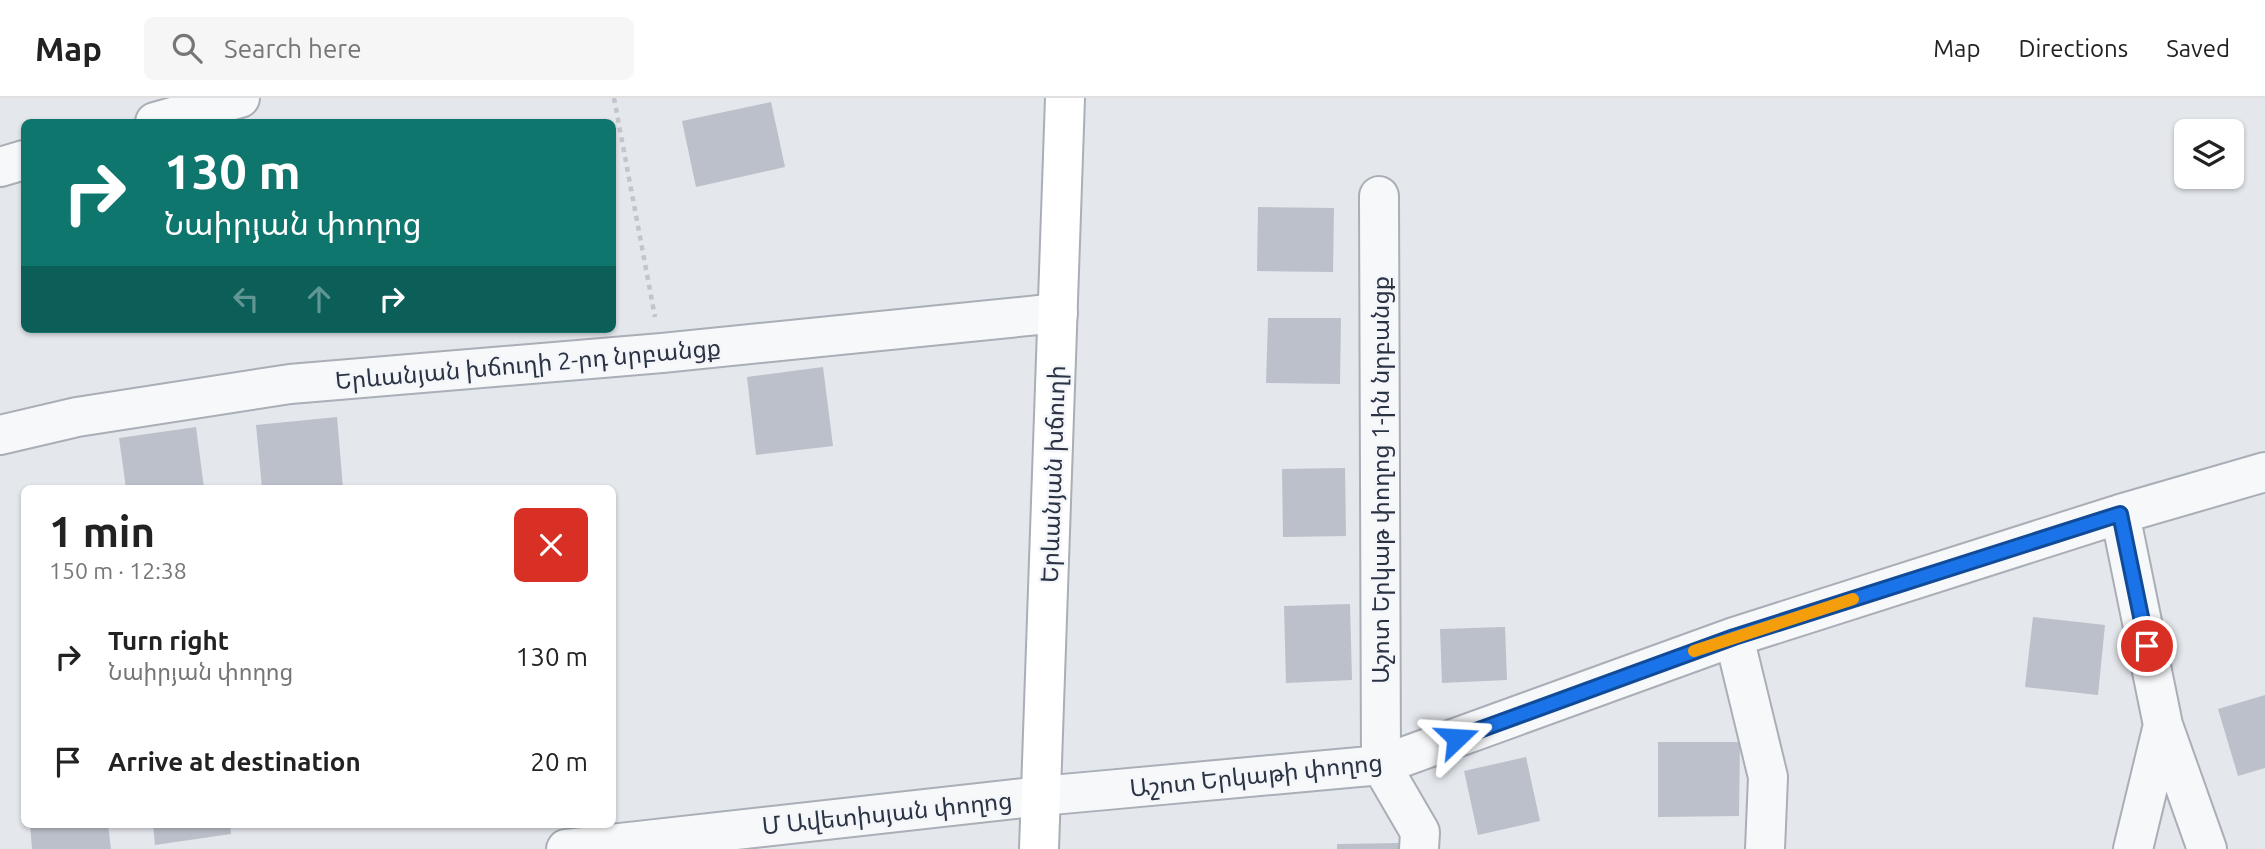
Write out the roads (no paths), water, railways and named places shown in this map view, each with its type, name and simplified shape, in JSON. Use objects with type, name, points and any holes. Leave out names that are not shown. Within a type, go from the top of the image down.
[{"type":"street","points":[[166,119],[240,98]]},
{"type":"street","name":"Երևանյան խճուղի","points":[[1040,849],[1065,98]]},
{"type":"street","points":[[0,167],[21,161]]},
{"type":"street","name":"Աշոտ Երկաթ փողոց 1-ին նրբանցք","points":[[1379,196],[1381,765]]},
{"type":"street","name":"Երևանյան խճուղի 2-րդ նրբանցք","points":[[0,435],[77,417],[290,384],[662,353],[1058,313]]},
{"type":"street","name":"Աշոտ Երկաթի փողոց","points":[[1041,796],[1381,765],[1734,637],[2120,514],[2265,472]]},
{"type":"street","points":[[2120,514],[2163,725],[2207,849]]},
{"type":"street","points":[[1734,637],[1768,777],[1765,849]]},
{"type":"street","points":[[2133,849],[2163,725]]},
{"type":"street","points":[[1381,765],[1420,832],[1419,849]]},
{"type":"street","name":"Մ Ավետիսյան փողոց","points":[[566,849],[618,846],[1041,796]]}]
